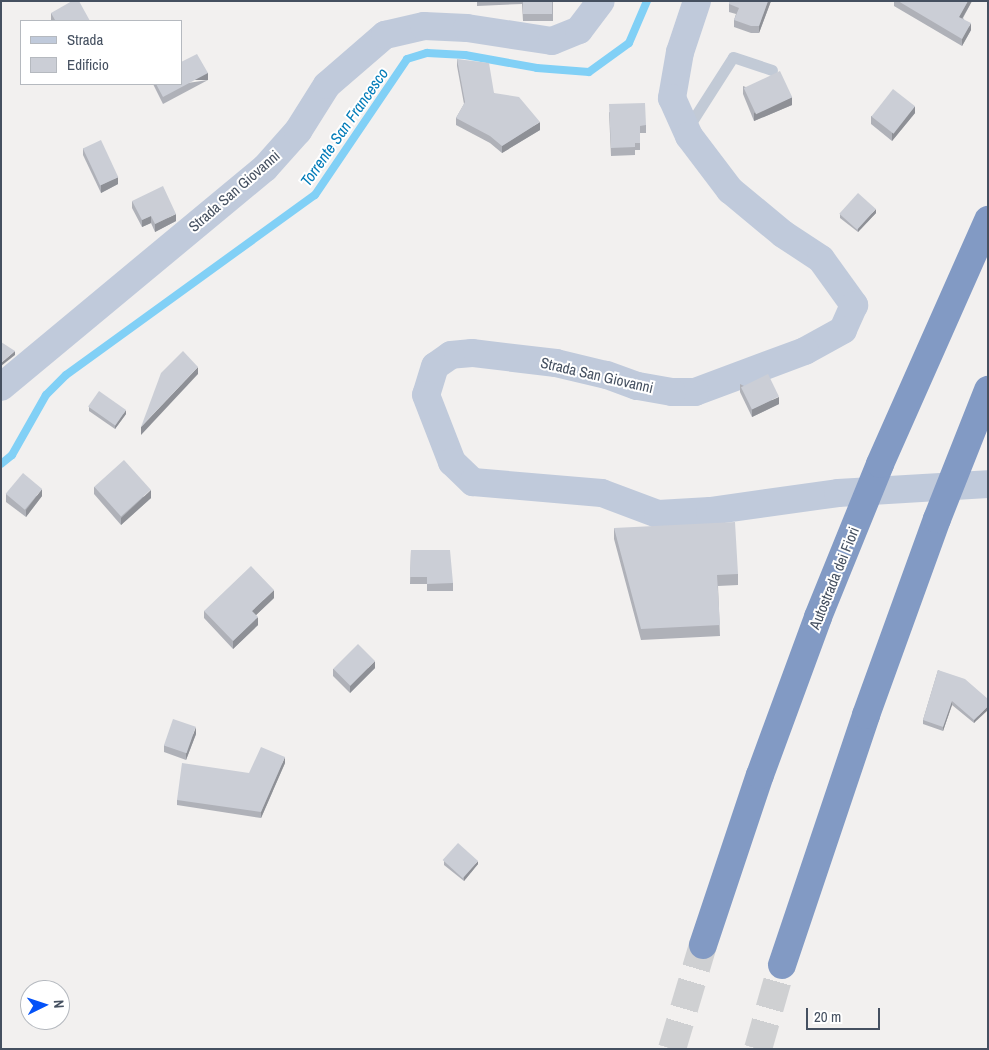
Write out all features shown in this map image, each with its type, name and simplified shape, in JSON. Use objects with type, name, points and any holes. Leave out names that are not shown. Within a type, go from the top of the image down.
[{"type":"highway","name":"Autostrada dei Fiori","points":[[703,945],[760,775],[818,617],[880,464],[988,220]]},
{"type":"highway","points":[[782,965],[866,715],[937,519],[988,390]]},
{"type":"street","name":"Strada San Giovanni","points":[[1,386],[265,168],[298,131],[327,85],[385,35],[424,26],[467,28],[552,41],[579,30],[601,1]]},
{"type":"street","name":"Strada San Giovanni","points":[[697,1],[680,52],[672,98],[686,130],[730,190],[783,234],[821,259],[854,305],[843,330],[805,351],[695,392],[672,392],[637,386],[606,375],[556,363],[472,354],[451,355],[435,366],[426,395],[452,462],[473,482],[602,494],[658,514],[710,511],[838,493],[988,484]]},
{"type":"lane","points":[[686,130],[733,57],[772,70]]},
{"type":"building","points":[[72,1],[79,1],[89,20],[55,20],[51,13]]},
{"type":"building","points":[[523,1],[552,1],[552,14],[523,14]]},
{"type":"building","points":[[730,1],[768,1],[759,26],[751,26],[734,20],[739,8],[729,4]]},
{"type":"building","points":[[898,1],[968,1],[959,17],[971,23],[962,39]]},
{"type":"building","points":[[197,54],[208,73],[163,97],[157,85],[182,85],[182,62]]},
{"type":"building","points":[[457,59],[489,63],[494,93],[519,97],[540,122],[502,146],[490,136],[456,118],[465,102]]},
{"type":"building","points":[[780,71],[792,97],[756,114],[744,88]]},
{"type":"building","points":[[893,89],[915,106],[894,134],[871,117]]},
{"type":"building","points":[[645,103],[646,125],[640,126],[640,143],[635,143],[635,147],[611,148],[609,104]]},
{"type":"building","points":[[101,140],[118,177],[100,186],[83,148]]},
{"type":"building","points":[[163,186],[176,214],[155,224],[151,216],[142,220],[132,201]]},
{"type":"building","points":[[858,193],[876,209],[857,230],[839,214]]},
{"type":"building","points":[[1,342],[15,351],[1,363]]},
{"type":"building","points":[[183,351],[198,367],[141,427],[161,373]]},
{"type":"building","points":[[768,374],[779,396],[752,410],[741,387]]},
{"type":"building","points":[[99,391],[126,410],[115,425],[88,407]]},
{"type":"building","points":[[124,460],[151,490],[121,516],[94,487]]},
{"type":"building","points":[[23,473],[42,489],[25,510],[6,494]]},
{"type":"building","points":[[735,522],[738,574],[717,575],[720,625],[641,629],[614,528]]},
{"type":"building","points":[[411,550],[450,550],[453,583],[427,584],[427,577],[410,577]]},
{"type":"building","points":[[251,566],[274,590],[252,611],[258,617],[233,641],[204,611]]},
{"type":"building","points":[[358,644],[375,661],[350,686],[333,669]]},
{"type":"building","points":[[938,670],[965,679],[988,699],[988,706],[974,720],[952,701],[943,727],[923,720]]},
{"type":"building","points":[[173,719],[196,727],[187,753],[164,745]]},
{"type":"building","points":[[261,747],[285,757],[261,812],[177,800],[182,763],[249,773]]},
{"type":"building","points":[[458,843],[478,861],[463,878],[443,860]]},
{"type":"waterway","name":"Torrente San Francesco","points":[[1,464],[12,455],[46,395],[66,375],[315,195],[407,59],[427,53],[465,55],[537,68],[589,72],[629,43],[647,1]]},
{"type":"tunnel","points":[[672,1049],[703,945]]},
{"type":"tunnel","points":[[758,1049],[782,965]]}]
